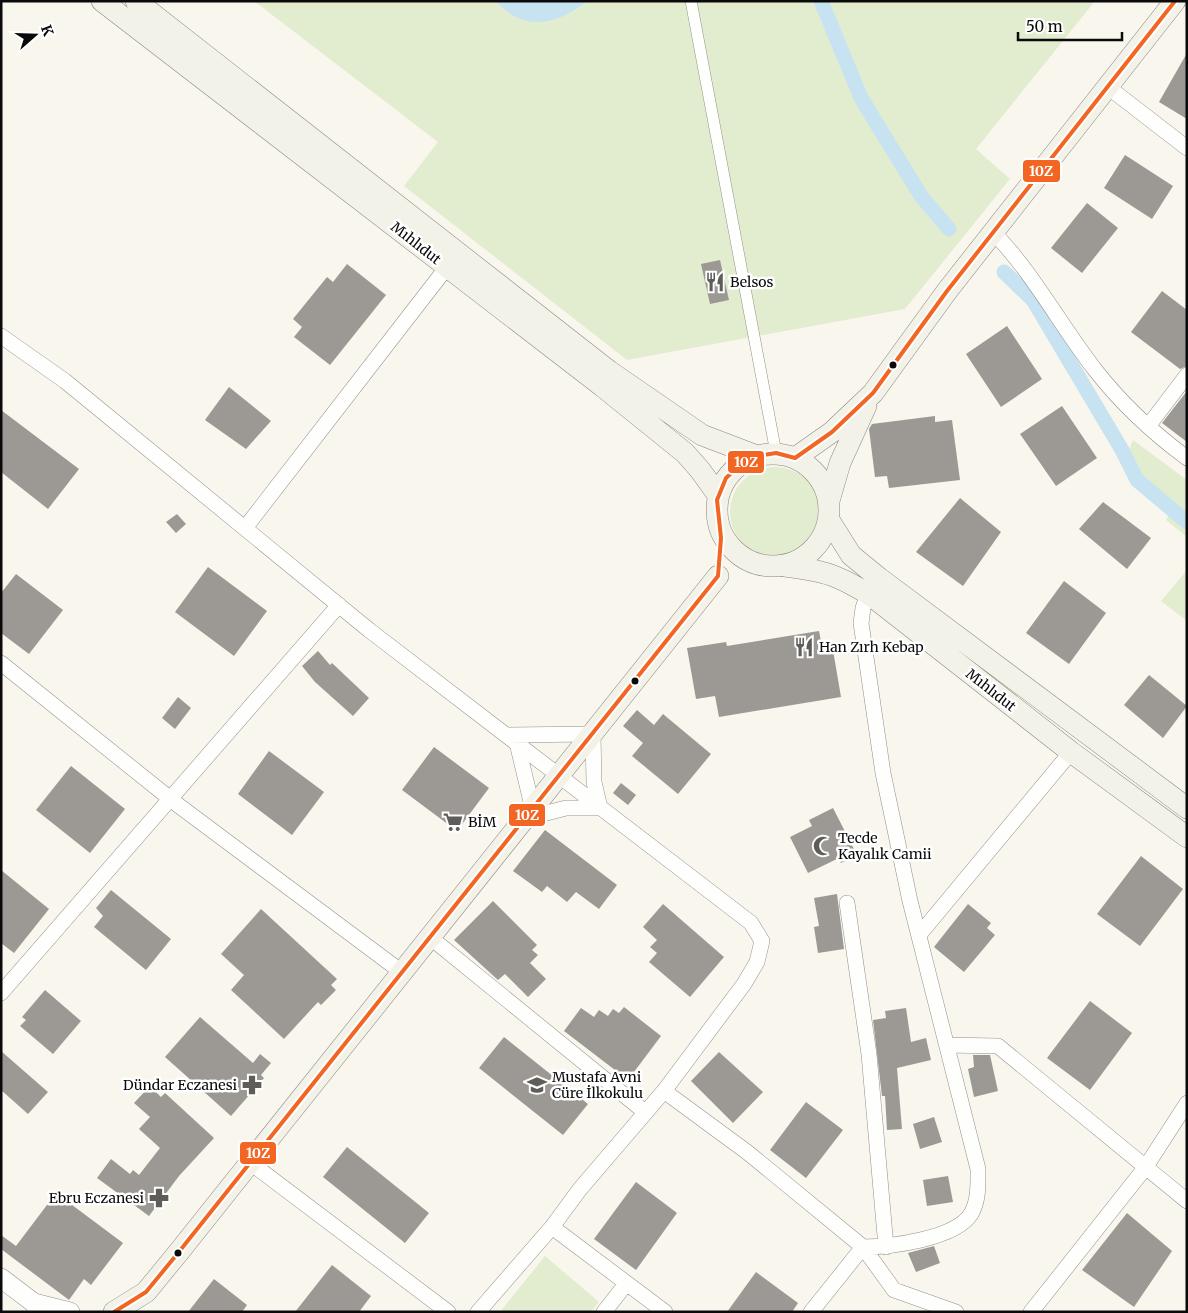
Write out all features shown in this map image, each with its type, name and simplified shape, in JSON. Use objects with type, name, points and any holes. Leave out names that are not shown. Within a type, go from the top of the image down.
[{"type":"main road","name":"Mıhlıdut","points":[[102,1],[685,453],[718,495]]},
{"type":"main road","name":"Mıhlıdut","points":[[136,1],[608,371],[702,434],[776,456]]},
{"type":"main road","points":[[114,1312],[144,1302],[718,576],[721,533],[716,514],[718,495],[726,478],[740,464],[776,456],[832,432],[872,393],[946,291],[1175,1]]},
{"type":"main road","points":[[721,533],[732,549],[748,561],[761,565],[785,566],[811,553],[822,538],[840,463],[872,393]]},
{"type":"main road","points":[[776,456],[818,476],[829,511]]},
{"type":"main road","name":"Mıhlıdut","points":[[829,511],[851,555],[879,578],[1187,808]]},
{"type":"main road","points":[[718,576],[761,565]]},
{"type":"main road","name":"Mıhlıdut","points":[[785,566],[827,573],[846,579],[868,594],[1071,752],[1187,837]]},
{"type":"street","points":[[691,1],[776,456]]},
{"type":"street","points":[[1108,88],[1187,148]]},
{"type":"street","points":[[993,232],[1016,255],[1096,370],[1136,416],[1187,458]]},
{"type":"street","points":[[245,528],[447,267]]},
{"type":"street","points":[[1,336],[65,380],[339,606],[751,923],[762,940],[757,962],[744,984],[664,1091],[552,1227],[478,1312]]},
{"type":"street","points":[[1149,425],[1187,376]]},
{"type":"street","points":[[863,1247],[886,1247],[937,1236],[961,1223],[971,1214],[978,1196],[978,1169],[919,935],[882,774],[861,623],[863,608],[868,594]]},
{"type":"street","points":[[3,986],[171,799],[339,606]]},
{"type":"street","points":[[1,664],[171,799],[403,973]]},
{"type":"street","points":[[512,739],[593,734],[594,782],[600,808]]},
{"type":"street","points":[[512,739],[530,814],[566,808],[600,808]]},
{"type":"street","points":[[919,935],[1071,752]]},
{"type":"street","points":[[847,903],[869,1054],[886,1247]]},
{"type":"street","points":[[431,938],[645,1112]]},
{"type":"street","points":[[946,1044],[998,1046],[1187,1201]]},
{"type":"street","points":[[664,1091],[747,1152],[863,1247],[894,1290],[956,1312]]},
{"type":"street","points":[[1032,1312],[1145,1168],[1187,1103]]},
{"type":"street","points":[[252,1164],[448,1312]]},
{"type":"street","points":[[552,1227],[665,1312]]},
{"type":"street","points":[[811,1312],[863,1247]]},
{"type":"street","points":[[1,1278],[36,1307],[70,1312]]},
{"type":"street","points":[[604,1312],[626,1284]]},
{"type":"green space","points":[[254,1],[1095,1],[976,149],[1010,179],[905,309],[627,360],[404,186],[438,142]]},
{"type":"green space","points":[[1133,440],[1187,480],[1187,537],[1166,520],[1173,507],[1151,486],[1136,467],[1130,448]]},
{"type":"green space","points":[[775,467],[792,471],[807,480],[816,495],[820,512],[816,529],[807,544],[792,553],[775,557],[758,553],[743,544],[734,529],[730,512],[734,495],[743,480],[758,471]]},
{"type":"green space","points":[[1187,570],[1187,621],[1161,601]]},
{"type":"green space","points":[[545,1256],[599,1302],[591,1312],[500,1312]]},
{"type":"water","points":[[496,1],[587,1],[564,16],[541,22],[518,18],[506,11]]},
{"type":"building","points":[[1187,53],[1187,119],[1159,102]]},
{"type":"building","points":[[1125,155],[1173,186],[1152,219],[1104,188]]},
{"type":"building","points":[[1087,203],[1118,228],[1082,273],[1051,248]]},
{"type":"building","name":"Belsos","points":[[720,260],[729,300],[710,304],[701,264]]},
{"type":"building","points":[[347,264],[386,295],[330,365],[294,337],[302,327],[293,319],[327,277],[333,282]]},
{"type":"building","points":[[1162,291],[1187,310],[1187,366],[1180,369],[1131,332]]},
{"type":"building","points":[[1007,326],[1042,379],[1001,407],[966,354]]},
{"type":"building","points":[[229,387],[271,421],[246,449],[205,420]]},
{"type":"building","points":[[1187,391],[1187,442],[1162,423]]},
{"type":"building","points":[[1062,406],[1097,458],[1056,486],[1020,434]]},
{"type":"building","points":[[1,410],[79,469],[48,509],[1,472]]},
{"type":"building","points":[[935,416],[935,422],[952,420],[960,480],[889,488],[887,476],[875,477],[869,429],[872,424]]},
{"type":"building","points":[[960,498],[1001,532],[963,586],[916,552]]},
{"type":"building","points":[[1103,502],[1151,538],[1127,569],[1079,529]]},
{"type":"building","points":[[177,514],[186,524],[176,533],[166,522]]},
{"type":"building","points":[[208,567],[267,611],[234,656],[175,612]]},
{"type":"building","points":[[16,574],[63,610],[29,654],[1,633],[1,593]]},
{"type":"building","points":[[1064,581],[1106,613],[1069,664],[1026,633]]},
{"type":"building","points":[[819,631],[823,652],[833,650],[841,697],[719,717],[715,696],[696,699],[687,648],[726,642],[727,646]]},
{"type":"building","points":[[318,651],[330,665],[332,663],[369,698],[353,716],[315,682],[302,666]]},
{"type":"building","points":[[1149,675],[1187,706],[1163,738],[1124,705]]},
{"type":"building","points":[[178,697],[191,708],[175,729],[162,718]]},
{"type":"building","points":[[637,710],[654,725],[663,714],[711,754],[678,794],[632,756],[643,743],[623,726]]},
{"type":"building","points":[[434,747],[489,788],[457,831],[402,790]]},
{"type":"building","points":[[269,751],[324,792],[292,835],[238,794]]},
{"type":"building","points":[[71,766],[125,809],[90,853],[36,810]]},
{"type":"building","points":[[621,783],[636,795],[628,805],[613,793]]},
{"type":"building","name":"Tecde Kayalık Camii","points":[[833,808],[857,855],[841,863],[839,858],[808,873],[790,837],[812,826],[809,820]]},
{"type":"building","points":[[545,830],[617,885],[599,909],[576,892],[567,902],[547,886],[542,892],[513,871]]},
{"type":"building","points":[[1141,856],[1183,889],[1140,946],[1097,914]]},
{"type":"building","points":[[1,870],[49,909],[14,953],[1,943]]},
{"type":"building","points":[[111,890],[171,939],[146,970],[94,927],[103,916],[96,908]]},
{"type":"building","points":[[837,894],[844,949],[818,953],[814,927],[819,926],[814,898]]},
{"type":"building","points":[[493,901],[537,945],[532,950],[538,955],[530,963],[546,979],[528,997],[505,974],[498,980],[454,940]]},
{"type":"building","points":[[663,904],[724,957],[690,997],[649,962],[657,953],[650,947],[657,940],[643,927]]},
{"type":"building","points":[[968,904],[991,923],[987,928],[995,935],[964,972],[934,947]]},
{"type":"building","points":[[261,909],[337,979],[331,985],[336,990],[321,1005],[318,1002],[284,1039],[231,990],[244,975],[221,954]]},
{"type":"building","points":[[45,990],[81,1021],[53,1054],[20,1026],[26,1020],[22,1017]]},
{"type":"building","points":[[1090,1001],[1132,1033],[1090,1090],[1047,1058]]},
{"type":"building","points":[[624,1007],[661,1036],[628,1080],[564,1031],[581,1008],[594,1017],[599,1010],[608,1016],[613,1009],[619,1013]]},
{"type":"building","points":[[906,1008],[911,1042],[926,1038],[931,1060],[897,1068],[902,1129],[887,1130],[885,1096],[882,1096],[873,1020],[886,1018],[885,1011]]},
{"type":"building","points":[[200,1017],[253,1063],[260,1054],[271,1063],[261,1075],[264,1078],[231,1116],[165,1057]]},
{"type":"building","points":[[504,1037],[588,1104],[563,1135],[479,1068]]},
{"type":"building","points":[[1,1051],[48,1092],[28,1114],[1,1090]]},
{"type":"building","points":[[719,1052],[763,1092],[733,1123],[691,1081]]},
{"type":"building","points":[[973,1055],[990,1055],[998,1091],[974,1097],[968,1069],[974,1067]]},
{"type":"building","points":[[150,1086],[161,1097],[165,1093],[214,1138],[179,1176],[149,1216],[97,1178],[111,1159],[130,1174],[133,1170],[139,1175],[160,1148],[139,1129],[150,1117],[134,1103]]},
{"type":"building","points":[[806,1102],[843,1130],[806,1178],[770,1150]]},
{"type":"building","points":[[934,1117],[942,1142],[920,1149],[913,1124]]},
{"type":"building","points":[[347,1147],[429,1213],[405,1243],[323,1177]]},
{"type":"building","points":[[948,1176],[953,1202],[927,1206],[923,1180]]},
{"type":"building","points":[[636,1182],[677,1213],[636,1270],[594,1239]]},
{"type":"building","points":[[56,1193],[123,1243],[91,1285],[84,1279],[69,1300],[1,1249],[1,1235],[16,1246]]},
{"type":"building","points":[[1127,1213],[1172,1251],[1134,1307],[1082,1270]]},
{"type":"building","points":[[934,1246],[940,1263],[916,1272],[908,1253]]},
{"type":"building","points":[[332,1265],[371,1296],[359,1312],[295,1312]]},
{"type":"building","points":[[756,1272],[798,1303],[792,1312],[727,1312]]},
{"type":"building","points":[[214,1279],[247,1305],[242,1312],[188,1312]]},
{"type":"waterway","points":[[821,1],[861,98],[921,196],[949,229]]},
{"type":"waterway","points":[[1004,272],[1033,300],[1122,450],[1137,480],[1187,522]]},
{"type":"transit line","name":"10Z","points":[[114,1312],[146,1292],[718,576],[721,538],[717,500],[726,478],[740,465],[757,456],[776,453],[795,458],[832,432],[873,393],[947,291],[1175,1]]},
{"type":"place","name":"Belsos","points":[[715,282]]},
{"type":"place","name":"Han Zırh Kebap","points":[[804,647]]},
{"type":"place","name":"BİM","points":[[453,822]]},
{"type":"place","name":"Tecde Kayalık Camii","points":[[823,846]]},
{"type":"place","name":"Dündar Eczanesi","points":[[252,1085]]},
{"type":"place","name":"Mustafa Avni Cüre İlkokulu","points":[[537,1085]]},
{"type":"place","name":"Ebru Eczanesi","points":[[159,1198]]}]
